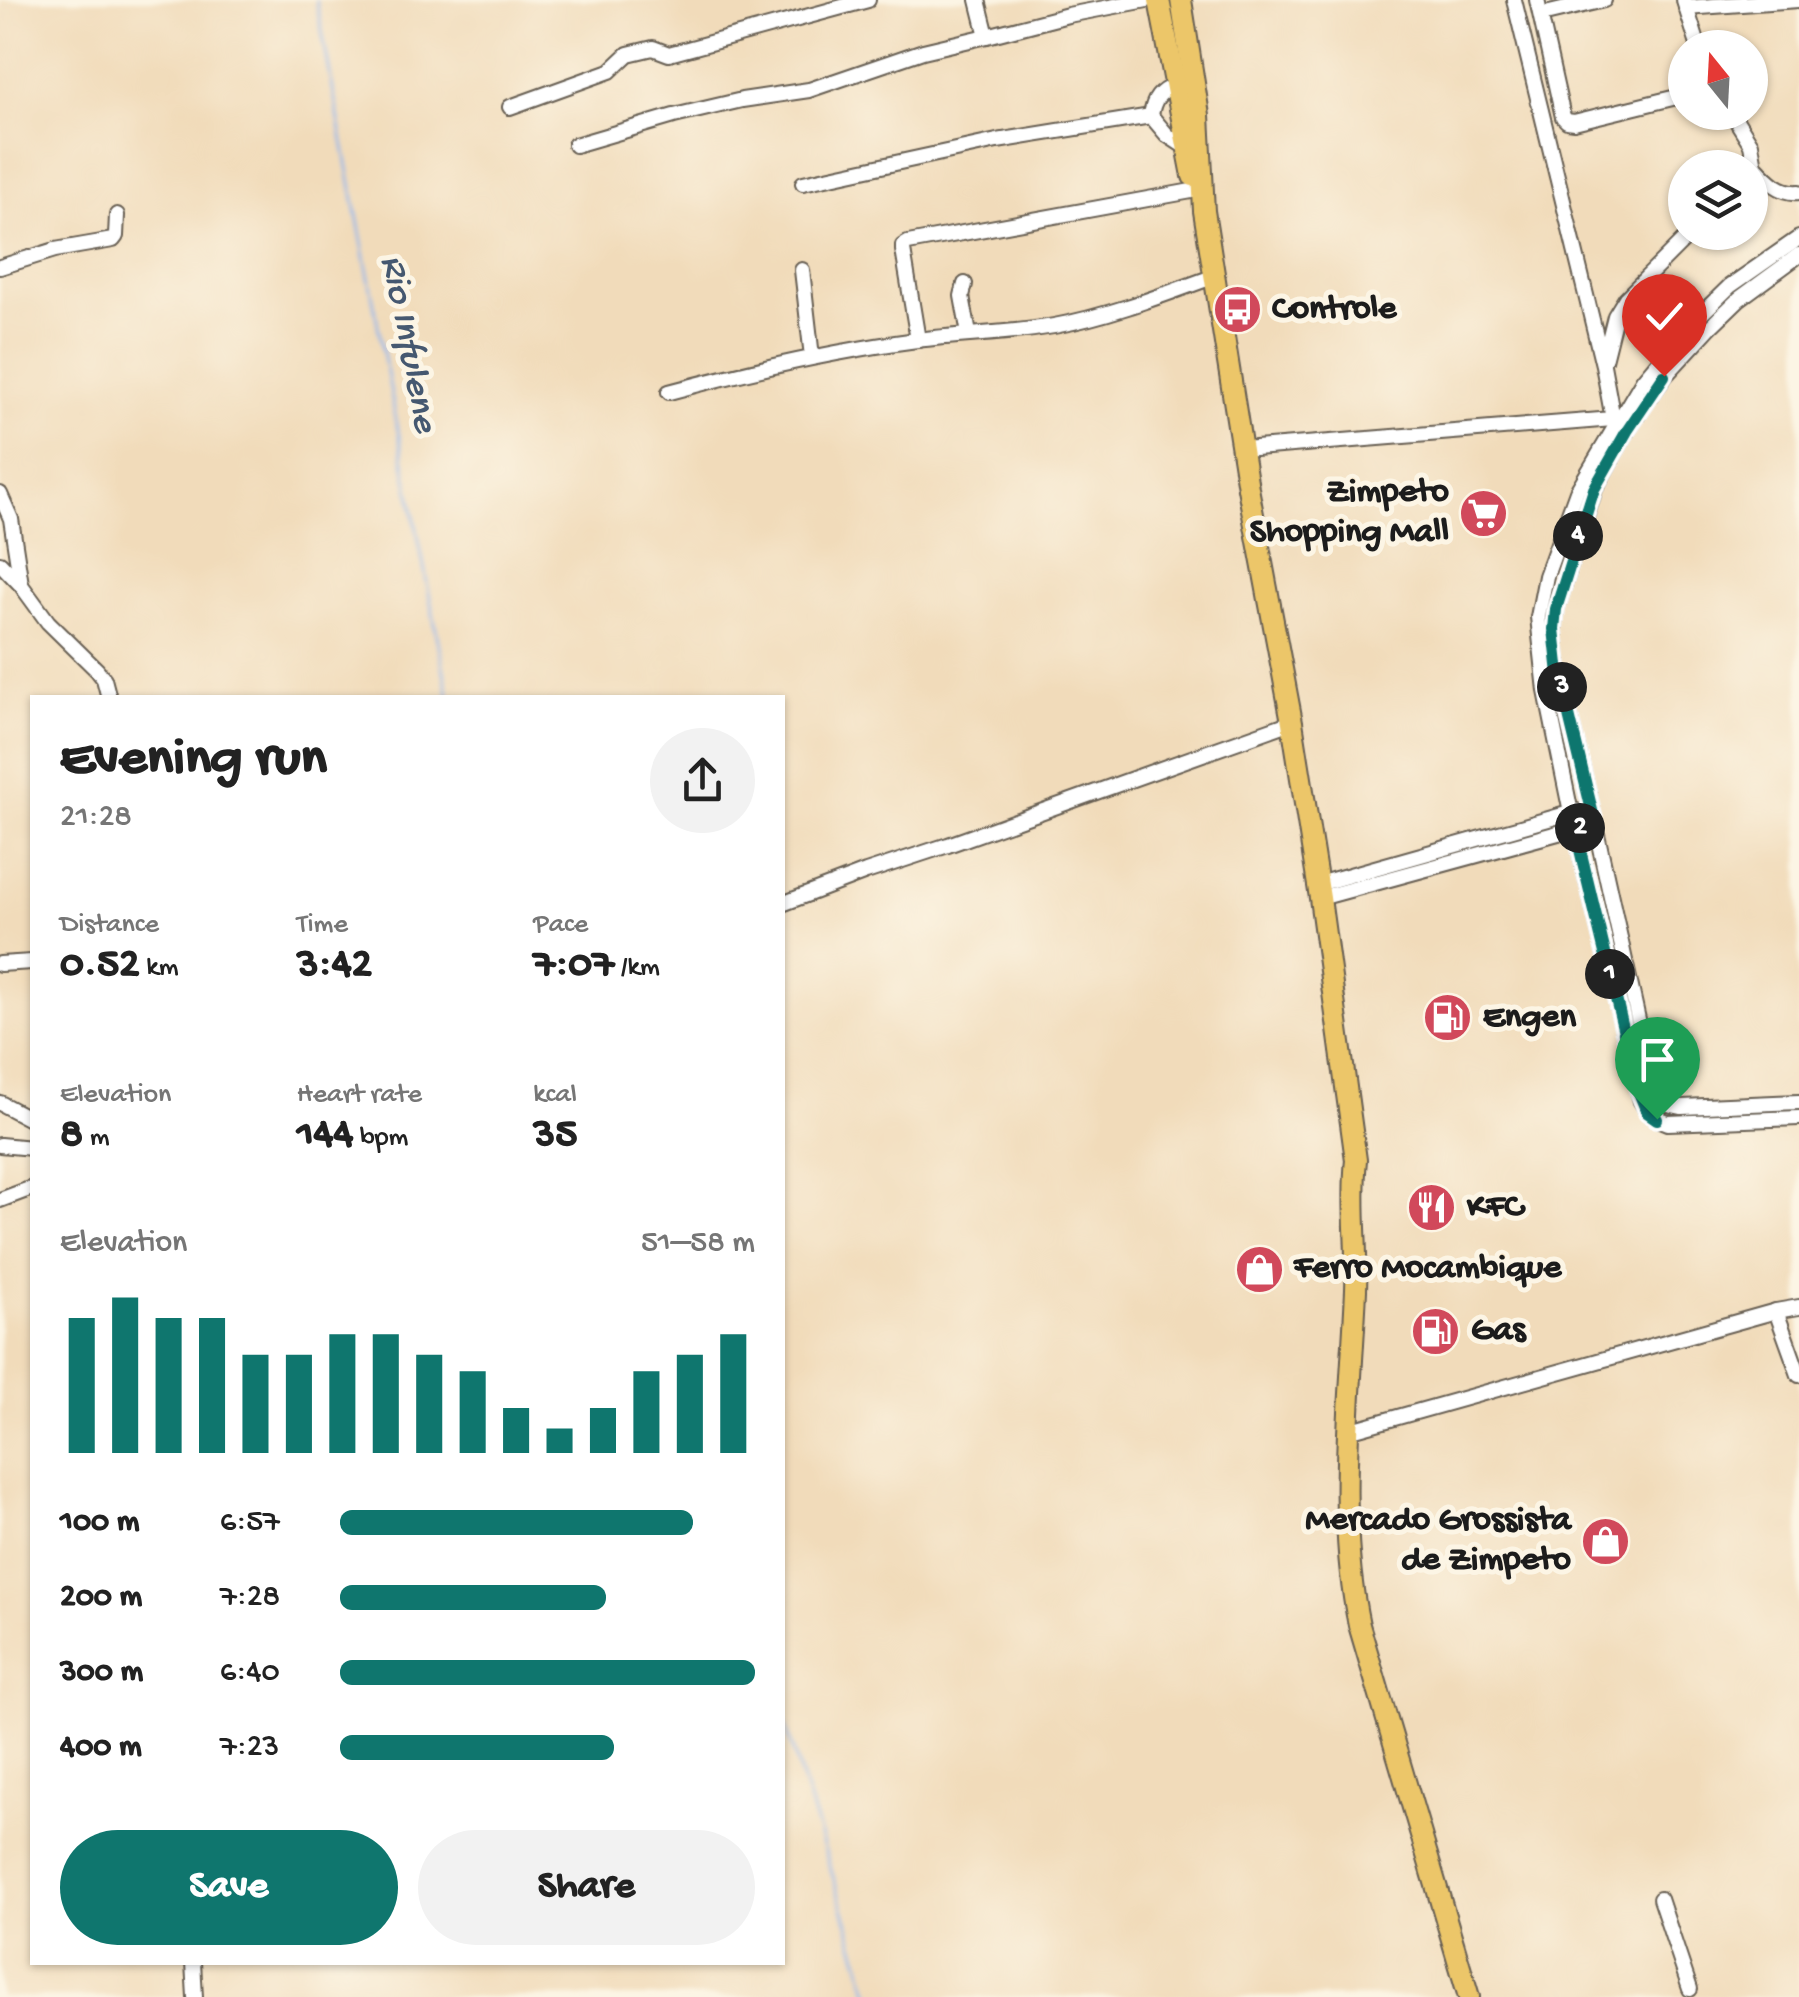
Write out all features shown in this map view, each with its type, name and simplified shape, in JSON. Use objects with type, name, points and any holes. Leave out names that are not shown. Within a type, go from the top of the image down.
[{"type":"highway","points":[[1159,0],[1186,148],[1204,212]]},
{"type":"highway","points":[[1181,0],[1199,115],[1204,212],[1319,891],[1354,1171],[1357,1254],[1348,1432],[1350,1575],[1356,1612],[1470,1997]]},
{"type":"street","points":[[510,107],[610,72],[628,54],[654,48],[669,54],[868,0]]},
{"type":"street","points":[[978,0],[987,36]]},
{"type":"street","points":[[574,144],[742,100],[809,90],[923,51],[1147,0]]},
{"type":"street","points":[[1514,0],[1616,420]]},
{"type":"street","points":[[1604,0],[1539,8],[1563,117],[1574,122],[1668,98]]},
{"type":"street","points":[[1693,30],[1685,4],[1798,0]]},
{"type":"street","points":[[1176,85],[1156,97],[1152,116],[1167,135],[1186,148]]},
{"type":"street","points":[[803,183],[997,141],[1152,116]]},
{"type":"street","points":[[1768,180],[1792,193],[1799,192]]},
{"type":"street","points":[[918,340],[902,250],[908,243],[1197,190]]},
{"type":"street","points":[[0,267],[55,250],[113,240],[117,215]]},
{"type":"street","points":[[1799,238],[1730,286],[1683,332],[1643,380],[1616,420],[1571,506],[1546,576],[1538,617],[1546,691],[1571,813],[1638,1090],[1647,1112],[1657,1119],[1681,1124],[1799,1118]]},
{"type":"street","points":[[1603,365],[1615,316],[1626,298],[1674,250]]},
{"type":"street","points":[[1799,255],[1740,300],[1687,350],[1664,376],[1627,431],[1594,489],[1560,590],[1554,629],[1559,674],[1655,1096],[1670,1106],[1799,1102]]},
{"type":"street","points":[[802,270],[812,357]]},
{"type":"street","points":[[670,392],[812,357],[918,340],[1054,326],[1135,305],[1215,276]]},
{"type":"street","points":[[965,284],[962,296],[969,334]]},
{"type":"street","points":[[1243,449],[1616,420]]},
{"type":"street","points":[[0,494],[11,519],[21,585]]},
{"type":"street","points":[[0,563],[48,622],[97,670],[108,695]]},
{"type":"street","points":[[785,903],[1292,722]]},
{"type":"street","points":[[1319,891],[1591,807]]},
{"type":"street","points":[[1319,891],[1595,823]]},
{"type":"street","points":[[0,964],[30,962]]},
{"type":"street","points":[[0,1104],[30,1119]]},
{"type":"street","points":[[0,1145],[30,1148]]},
{"type":"street","points":[[0,1200],[30,1189]]},
{"type":"street","points":[[1348,1432],[1799,1307]]},
{"type":"street","points":[[1776,1311],[1799,1375]]},
{"type":"street","points":[[1660,1899],[1690,1989]]},
{"type":"street","points":[[193,1965],[195,1997]]},
{"type":"waterway","name":"Rio Infulene","points":[[316,0],[448,695]]},
{"type":"waterway","name":"Rio Infulene","points":[[785,1725],[871,1997]]},
{"type":"place","name":"Controle","points":[[1237,310]]},
{"type":"place","name":"Zimpeto Shopping Mall","points":[[1484,513]]},
{"type":"place","name":"Engen","points":[[1448,1018]]},
{"type":"place","name":"KFC","points":[[1432,1208]]},
{"type":"place","name":"Ferro Mocambique","points":[[1259,1269]]},
{"type":"place","name":"Gas","points":[[1436,1331]]},
{"type":"place","name":"Mercado Grossista de Zimpeto","points":[[1606,1541]]},
{"type":"route","points":[[1657,1119],[1641,1101],[1575,829],[1595,823],[1559,674],[1554,629],[1560,590],[1594,489],[1664,376]]}]
